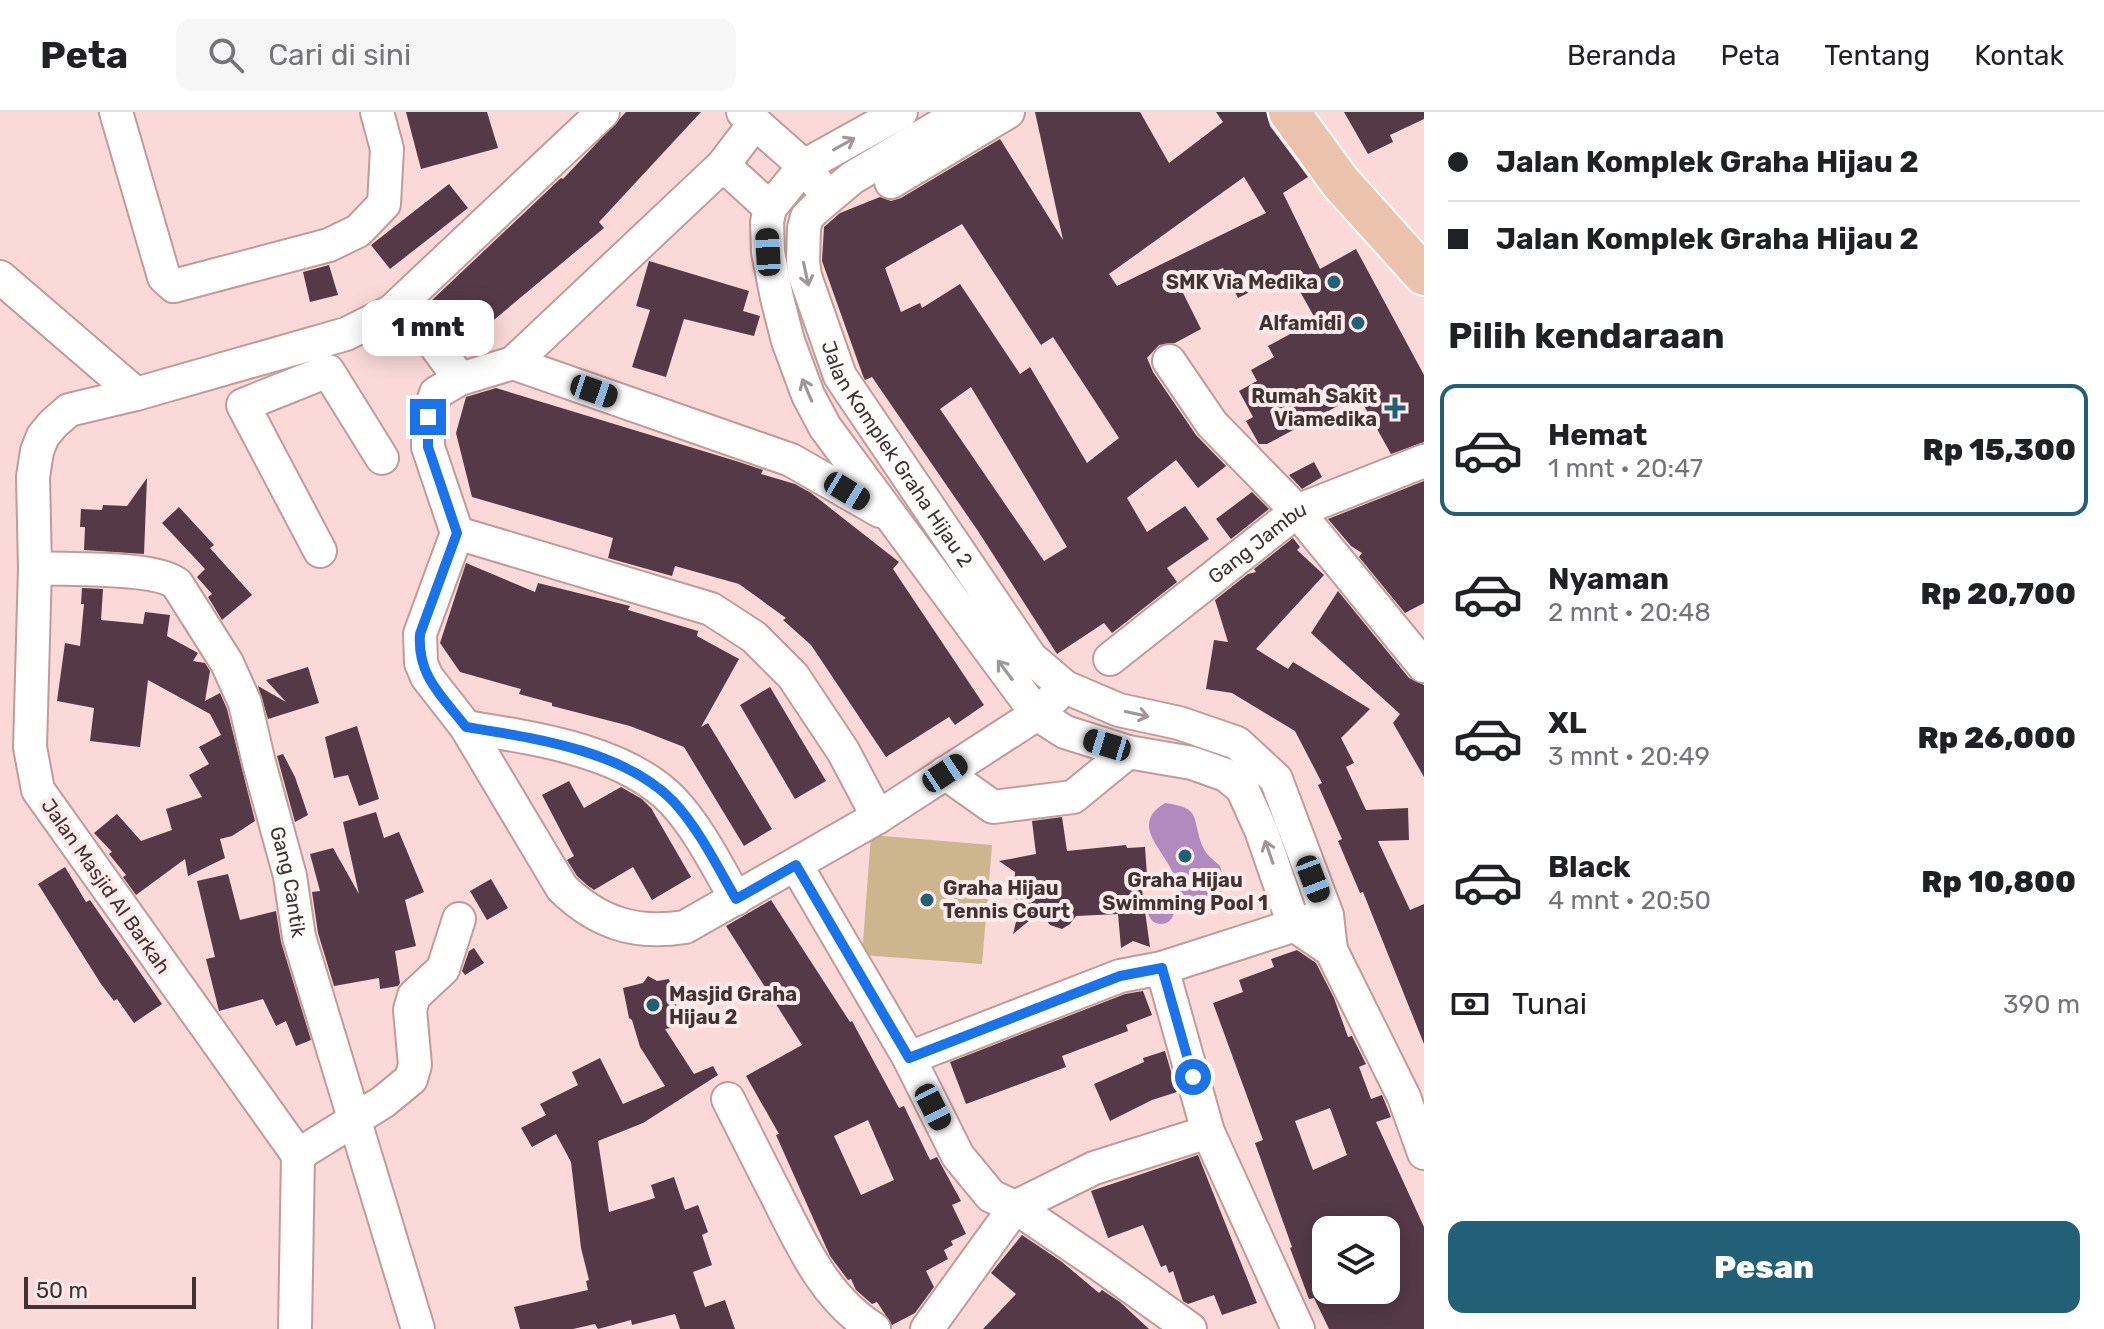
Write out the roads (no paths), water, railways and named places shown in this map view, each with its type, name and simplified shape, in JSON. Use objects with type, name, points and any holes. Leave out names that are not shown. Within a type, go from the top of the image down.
[{"type":"main road","points":[[1289,112],[1341,183],[1424,275]]},
{"type":"street","points":[[116,112],[164,277],[174,286],[329,245],[358,231],[384,204],[387,149],[377,112]]},
{"type":"street","points":[[723,165],[770,208],[804,166],[901,112]]},
{"type":"street","name":"Jalan Komplek Graha Hijau 2","points":[[963,112],[852,178],[807,217],[801,248],[805,276],[840,376],[1031,658],[1065,687],[1119,710],[1179,723],[1237,743],[1276,779],[1327,915],[1331,950],[1404,1097],[1424,1153]]},
{"type":"street","points":[[891,182],[1008,112]]},
{"type":"street","name":"Jalan Masjid Al Barkah","points":[[298,1155],[38,790],[30,747],[35,568],[33,477],[37,451],[43,436],[69,410],[144,392],[346,334],[392,311],[602,113]]},
{"type":"street","points":[[828,198],[804,166],[749,118],[723,165],[513,363],[460,379],[436,393],[427,430],[433,463],[457,533],[420,634],[419,650],[427,677],[466,727],[562,888],[581,906],[621,924],[661,931],[685,927],[878,817],[1037,714],[1065,687]]},
{"type":"street","name":"Jalan Komplek Graha Hijau 2","points":[[770,208],[768,252],[777,298],[788,341],[808,395],[825,427],[1037,714],[1065,732],[1128,752],[1192,763],[1226,775],[1242,788],[1261,830],[1294,925],[1331,950]]},
{"type":"street","points":[[0,277],[92,354],[104,368],[144,392]]},
{"type":"street","points":[[427,334],[460,379]]},
{"type":"street","points":[[264,358],[281,390]]},
{"type":"street","points":[[1169,361],[1212,424],[1297,511],[1424,666]]},
{"type":"street","name":"Jalan Komplek Graha Hijau 2","points":[[513,363],[791,460],[893,519]]},
{"type":"street","points":[[99,403],[104,368]]},
{"type":"street","points":[[320,551],[243,405],[328,371],[382,458]]},
{"type":"street","points":[[791,460],[825,427]]},
{"type":"street","name":"Gang Jambu","points":[[1110,659],[1297,511],[1424,461]]},
{"type":"street","points":[[457,533],[711,609],[754,637],[793,676],[843,751],[878,817]]},
{"type":"street","name":"Gang Cantik","points":[[35,568],[150,574],[171,579],[227,663],[245,703],[290,876],[299,937],[418,1329]]},
{"type":"street","points":[[466,727],[522,736],[587,752],[658,787],[691,824],[736,899]]},
{"type":"street","points":[[945,773],[993,807],[1073,797],[1128,752]]},
{"type":"street","points":[[796,865],[909,1058],[958,1156],[991,1196],[1015,1207],[1190,1329]]},
{"type":"street","points":[[909,1058],[1120,976],[1162,968],[1327,915]]},
{"type":"street","points":[[295,1329],[298,1155],[383,1102],[411,1079],[415,1065],[410,1010],[414,996],[443,969],[459,919]]},
{"type":"street","points":[[1162,968],[1208,1132],[1287,1325]]},
{"type":"street","points":[[728,1099],[802,1246],[826,1285],[858,1319],[874,1329]]},
{"type":"street","points":[[927,1329],[1015,1207],[1094,1168],[1208,1132]]},
{"type":"place","name":"SMK Via Medika","points":[[1334,282]]},
{"type":"place","name":"Alfamidi","points":[[1358,323]]},
{"type":"place","name":"Rumah Sakit Viamedika","points":[[1395,408]]},
{"type":"place","name":"Graha Hijau Swimming Pool 1","points":[[1185,856]]},
{"type":"place","name":"Graha Hijau Tennis Court","points":[[927,900]]},
{"type":"place","name":"Masjid Graha Hijau 2","points":[[653,1005]]}]
